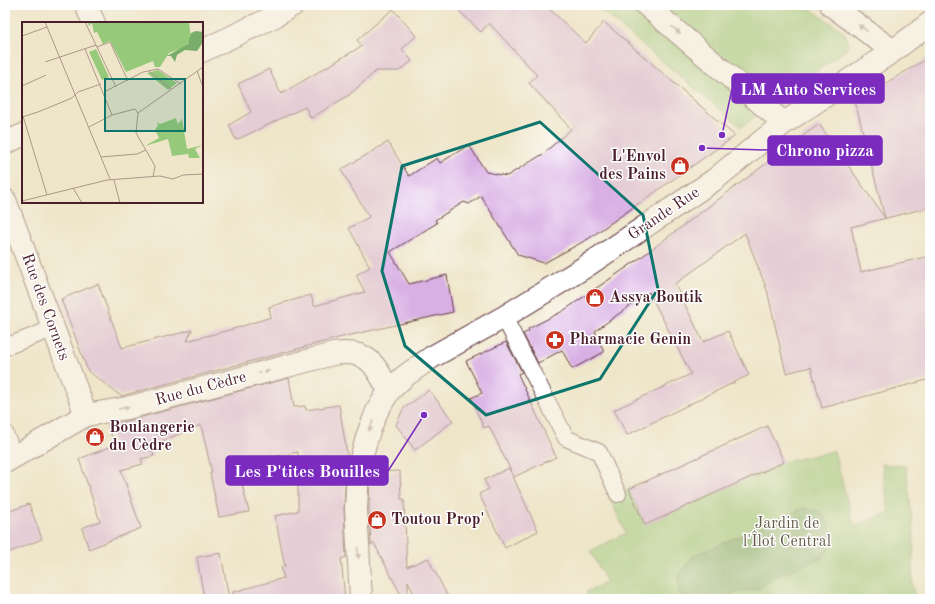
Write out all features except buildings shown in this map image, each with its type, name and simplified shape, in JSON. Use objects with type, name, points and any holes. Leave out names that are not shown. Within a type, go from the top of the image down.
[{"type":"street","points":[[86,5],[94,22]]},
{"type":"street","points":[[203,50],[270,11],[293,5]]},
{"type":"street","points":[[646,5],[784,123]]},
{"type":"street","points":[[831,5],[893,51]]},
{"type":"street","name":"Grande Rue","points":[[361,599],[356,509],[358,469],[368,434],[377,411],[389,391],[405,376],[432,357],[504,318],[585,267],[714,180],[784,123],[893,51],[930,23]]},
{"type":"street","points":[[5,144],[22,136]]},
{"type":"street","name":"Rue des Cornets","points":[[5,200],[52,329],[86,415]]},
{"type":"street","name":"Rue du Cèdre","points":[[10,459],[86,415],[127,408],[333,354],[349,352],[361,354],[373,364],[389,391]]},
{"type":"lane","points":[[504,318],[566,438],[599,452],[618,494]]},
{"type":"lane","points":[[5,347],[52,329]]},
{"type":"lane","points":[[5,433],[10,459]]},
{"type":"highlighted area","points":[[540,122],[643,215],[658,289],[600,379],[486,415],[405,346],[382,271],[402,166]]},
{"type":"green space","points":[[595,5],[805,5],[844,32],[848,40],[847,49],[741,127]]},
{"type":"green space","name":"Jardin de l'Îlot Central","points":[[834,451],[854,526],[889,513],[882,464],[906,466],[914,537],[912,584],[915,599],[589,599],[586,592],[607,582],[590,551],[626,533],[609,497],[629,489],[645,525],[784,462]]},
{"type":"green space","points":[[804,508],[821,512],[829,525],[833,544],[823,557],[775,577],[758,589],[741,591],[732,594],[731,599],[684,599],[679,593],[678,577],[693,556]]},
{"type":"place","name":"LM Auto Services","points":[[722,135]]},
{"type":"place","name":"Chrono pizza","points":[[702,148]]},
{"type":"place","name":"L'Envol des Pains","points":[[680,166]]},
{"type":"place","name":"Assya Boutik","points":[[595,298]]},
{"type":"place","name":"Pharmacie Genin","points":[[555,340]]},
{"type":"place","name":"Les P'tites Bouilles","points":[[424,415]]},
{"type":"place","name":"Boulangerie du Cèdre","points":[[95,437]]},
{"type":"place","name":"Toutou Prop'","points":[[377,520]]}]
